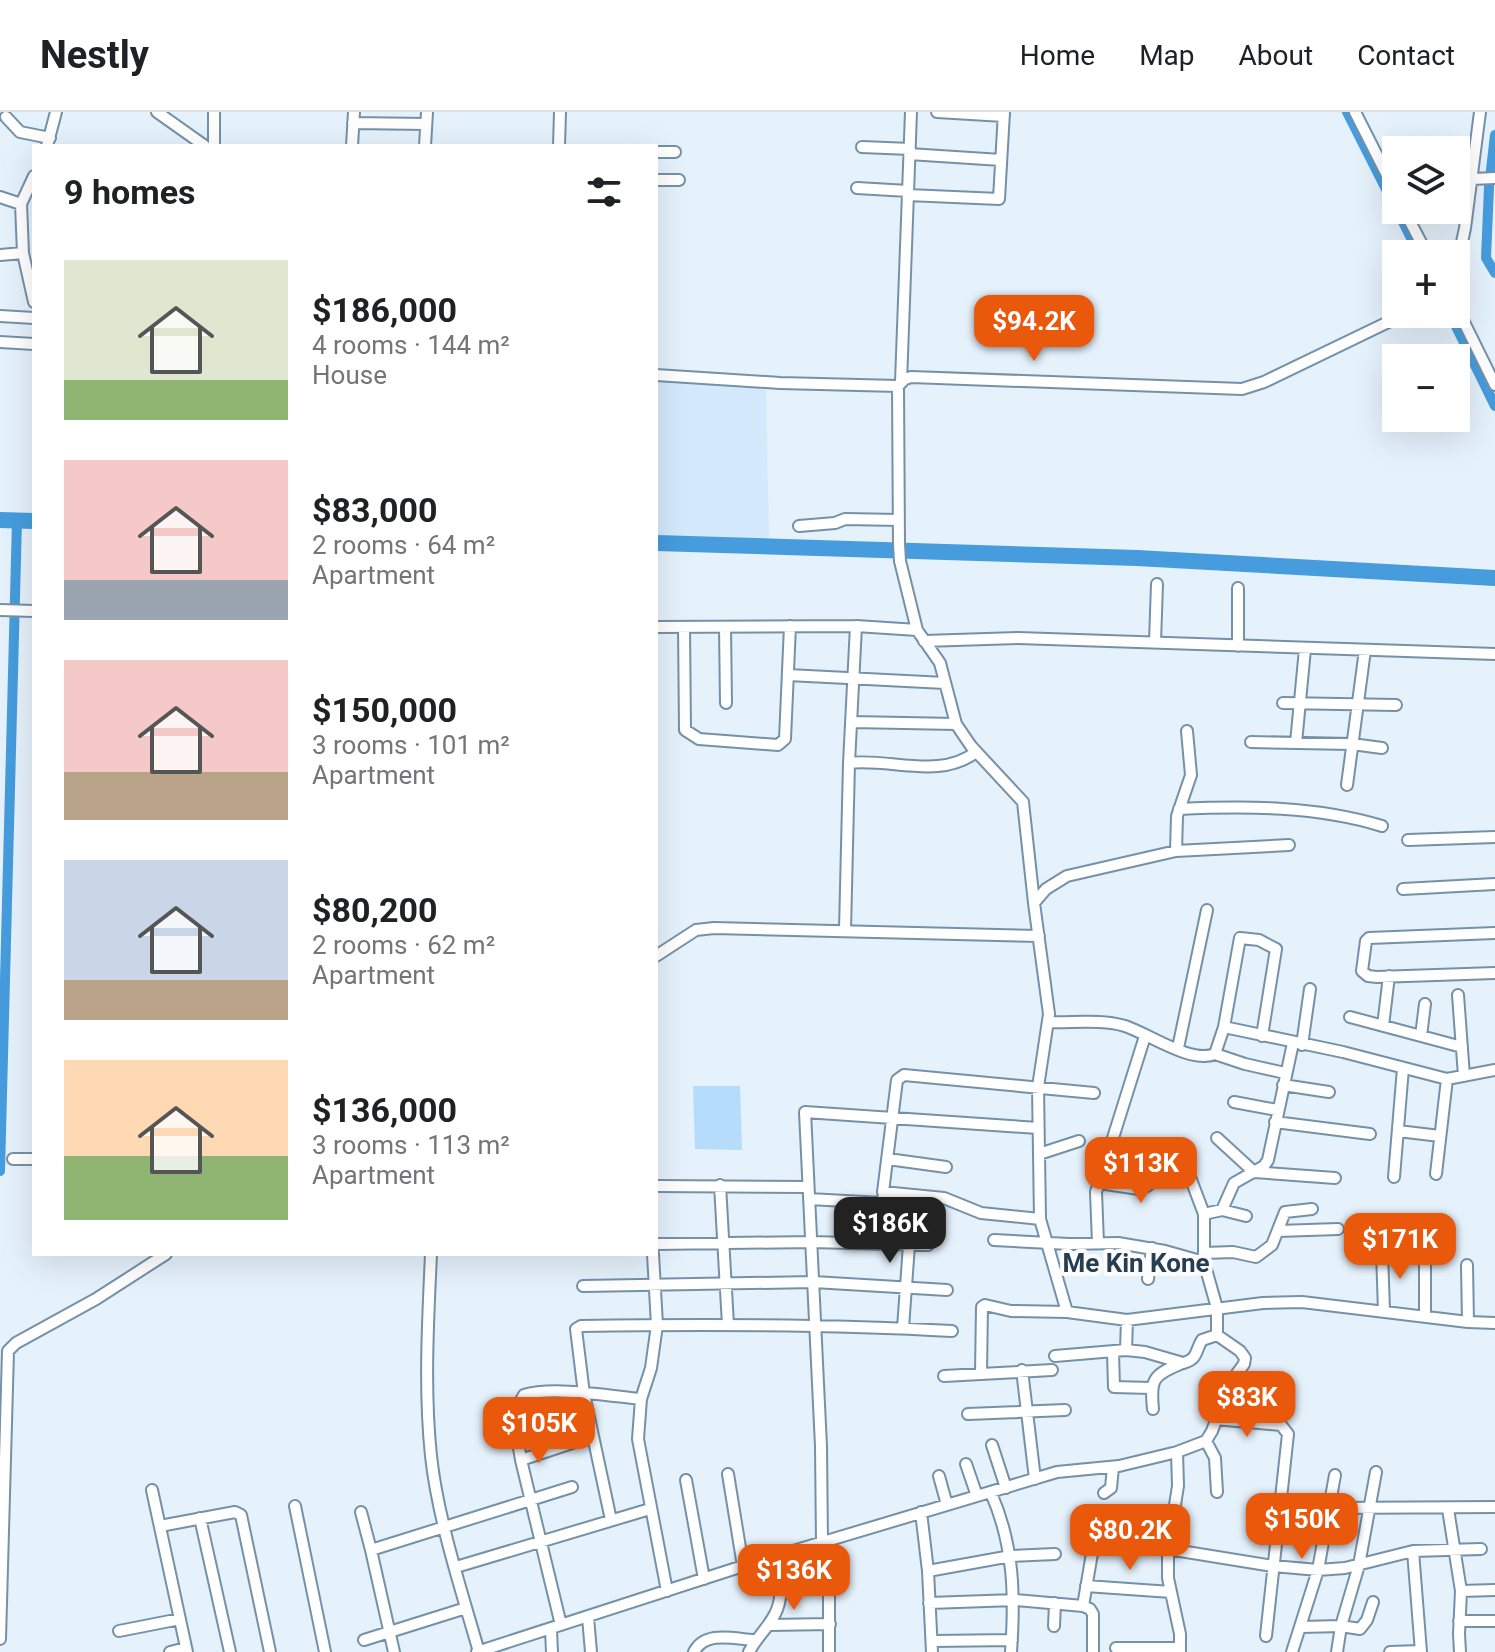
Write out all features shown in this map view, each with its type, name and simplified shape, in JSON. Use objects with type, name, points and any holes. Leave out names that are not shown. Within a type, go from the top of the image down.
[{"type":"street","points":[[6,117],[20,132],[48,142],[56,112]]},
{"type":"street","points":[[157,112],[202,144]]},
{"type":"street","points":[[214,112],[214,144]]},
{"type":"street","points":[[425,144],[427,112]]},
{"type":"street","points":[[559,144],[560,112]]},
{"type":"street","points":[[911,112],[900,384],[900,561],[917,630],[938,657],[956,724],[976,752],[1023,802],[1048,1022],[1038,1087],[1040,1219],[1067,1312]]},
{"type":"street","points":[[857,188],[998,200],[1004,114],[937,112]]},
{"type":"street","points":[[1355,112],[1382,165]]},
{"type":"street","points":[[1463,240],[1476,179],[1480,112]]},
{"type":"street","points":[[352,144],[353,118],[426,124]]},
{"type":"street","points":[[862,147],[1001,160]]},
{"type":"street","points":[[658,152],[675,152]]},
{"type":"street","points":[[1476,179],[1495,178]]},
{"type":"street","points":[[658,180],[679,180]]},
{"type":"street","points":[[31,193],[21,204],[23,253],[32,281]]},
{"type":"street","points":[[0,197],[21,204]]},
{"type":"street","points":[[0,255],[23,253]]},
{"type":"street","points":[[0,316],[32,318]]},
{"type":"street","points":[[658,375],[767,382],[900,384],[911,377],[1242,389],[1264,382],[1382,325]]},
{"type":"street","points":[[1467,328],[1495,385]]},
{"type":"street","points":[[0,342],[32,344]]},
{"type":"street","points":[[799,526],[835,523],[845,519],[899,520]]},
{"type":"street","points":[[1155,642],[1157,584]]},
{"type":"street","points":[[1238,588],[1238,646]]},
{"type":"street","points":[[2,610],[32,611]]},
{"type":"street","points":[[684,627],[685,730],[694,737],[778,745],[785,739],[790,626]]},
{"type":"street","points":[[658,627],[856,626],[917,630]]},
{"type":"street","points":[[845,930],[856,626]]},
{"type":"street","points":[[725,627],[726,703]]},
{"type":"street","points":[[924,641],[1018,638],[1495,654]]},
{"type":"street","points":[[1296,743],[1305,649]]},
{"type":"street","points":[[1347,785],[1365,650]]},
{"type":"street","points":[[788,675],[945,683]]},
{"type":"street","points":[[1283,703],[1396,705]]},
{"type":"street","points":[[852,722],[956,724]]},
{"type":"street","points":[[1176,851],[1179,809],[1191,775],[1187,731]]},
{"type":"street","points":[[1251,742],[1352,744],[1382,748]]},
{"type":"street","points":[[849,763],[940,766],[955,764],[976,752]]},
{"type":"street","points":[[1179,809],[1248,806],[1346,817],[1382,826]]},
{"type":"street","points":[[1408,840],[1495,837]]},
{"type":"street","points":[[1034,903],[1046,889],[1067,876],[1176,851],[1289,845]]},
{"type":"street","points":[[1403,889],[1495,884]]},
{"type":"street","points":[[1178,1048],[1207,910]]},
{"type":"street","points":[[658,955],[696,930],[845,930],[1039,936]]},
{"type":"street","points":[[1495,933],[1369,938],[1362,971],[1368,976],[1495,973]]},
{"type":"street","points":[[1215,1054],[1224,1027],[1240,938],[1259,940],[1273,946],[1276,954],[1262,1036]]},
{"type":"street","points":[[1383,1026],[1389,976]]},
{"type":"street","points":[[1222,1210],[1234,1183],[1268,1160],[1285,1073],[1297,1044],[1310,989]]},
{"type":"street","points":[[1458,995],[1464,1076]]},
{"type":"street","points":[[1421,1036],[1425,1004]]},
{"type":"street","points":[[1350,1017],[1462,1047]]},
{"type":"street","points":[[1048,1022],[1124,1026],[1208,1057],[1215,1054],[1285,1073]]},
{"type":"street","points":[[1224,1027],[1343,1052],[1447,1079],[1495,1070]]},
{"type":"street","points":[[1098,1243],[1095,1212],[1099,1183],[1145,1036]]},
{"type":"street","points":[[1394,1177],[1403,1068]]},
{"type":"street","points":[[879,1244],[897,1080],[904,1075],[1094,1093]]},
{"type":"street","points":[[1436,1174],[1447,1079]]},
{"type":"street","points":[[1283,1085],[1329,1092]]},
{"type":"street","points":[[1234,1102],[1277,1110]]},
{"type":"street","points":[[829,1652],[806,1111],[1038,1128]]},
{"type":"street","points":[[1275,1122],[1370,1134]]},
{"type":"street","points":[[1398,1131],[1440,1136]]},
{"type":"street","points":[[1217,1138],[1254,1172],[1335,1178]]},
{"type":"street","points":[[1039,1154],[1079,1141]]},
{"type":"street","points":[[13,1159],[32,1159]]},
{"type":"street","points":[[888,1159],[946,1167]]},
{"type":"street","points":[[1099,1183],[1139,1189],[1157,1177],[1187,1176],[1191,1179],[1204,1214],[1204,1257],[1217,1308],[1217,1335]]},
{"type":"street","points":[[720,1185],[728,1325]]},
{"type":"street","points":[[658,1186],[720,1185],[883,1198],[944,1198],[981,1213],[1040,1219]]},
{"type":"street","points":[[994,1240],[1118,1243],[1204,1257],[1233,1252],[1256,1257],[1272,1245],[1285,1212],[1312,1209]]},
{"type":"street","points":[[1204,1214],[1222,1210],[1246,1216]]},
{"type":"street","points":[[1278,1231],[1338,1229]]},
{"type":"street","points":[[658,1244],[811,1242],[928,1245]]},
{"type":"street","points":[[903,1328],[909,1245]]},
{"type":"street","points":[[1148,1279],[1152,1248]]},
{"type":"street","points":[[1382,1252],[1384,1311]]},
{"type":"street","points":[[0,1639],[8,1351],[16,1343],[96,1299],[163,1256]]},
{"type":"street","points":[[431,1256],[427,1341],[431,1453],[478,1652],[743,1566],[1057,1472],[1113,1467],[1177,1452],[1206,1441],[1230,1383],[1245,1358],[1217,1335]]},
{"type":"street","points":[[653,1256],[657,1325],[651,1368],[641,1399],[638,1439],[667,1591]]},
{"type":"street","points":[[1425,1259],[1425,1317]]},
{"type":"street","points":[[1467,1265],[1468,1322]]},
{"type":"street","points":[[583,1286],[814,1282],[947,1290]]},
{"type":"street","points":[[981,1373],[983,1306],[1127,1320],[1263,1303],[1302,1302],[1495,1323]]},
{"type":"street","points":[[1126,1350],[1127,1320]]},
{"type":"street","points":[[611,1520],[584,1394],[576,1329],[816,1324],[952,1331]]},
{"type":"street","points":[[1153,1409],[1151,1388],[1154,1379],[1194,1357],[1202,1340],[1217,1335]]},
{"type":"street","points":[[1055,1356],[1126,1350],[1183,1363]]},
{"type":"street","points":[[1113,1352],[1114,1387],[1151,1388]]},
{"type":"street","points":[[1022,1370],[1035,1479]]},
{"type":"street","points":[[944,1376],[1052,1370]]},
{"type":"street","points":[[552,1652],[556,1628],[515,1417],[524,1395],[532,1393],[641,1399]]},
{"type":"street","points":[[968,1414],[1065,1410]]},
{"type":"street","points":[[1218,1414],[1281,1425],[1288,1434],[1266,1636]]},
{"type":"street","points":[[521,1460],[593,1436]]},
{"type":"street","points":[[1206,1441],[1215,1458],[1217,1492]]},
{"type":"street","points":[[992,1445],[1006,1488]]},
{"type":"street","points":[[1116,1648],[1180,1650],[1171,1592],[1170,1544],[1178,1486],[1177,1452]]},
{"type":"street","points":[[966,1464],[977,1496]]},
{"type":"street","points":[[1104,1493],[1111,1488],[1113,1467]]},
{"type":"street","points":[[1337,1652],[1341,1626],[1359,1565],[1376,1472]]},
{"type":"street","points":[[728,1474],[743,1566]]},
{"type":"street","points":[[1292,1652],[1318,1570],[1335,1475]]},
{"type":"street","points":[[939,1476],[947,1505]]},
{"type":"street","points":[[686,1480],[704,1579]]},
{"type":"street","points":[[371,1550],[572,1487]]},
{"type":"street","points":[[152,1490],[186,1650],[170,1652]]},
{"type":"street","points":[[921,1512],[933,1646],[1012,1646],[1015,1600],[1011,1556],[1002,1516],[991,1493]]},
{"type":"street","points":[[295,1506],[325,1652]]},
{"type":"street","points":[[1329,1508],[1495,1507]]},
{"type":"street","points":[[456,1567],[650,1509]]},
{"type":"street","points":[[1448,1509],[1461,1591],[1460,1652]]},
{"type":"street","points":[[160,1526],[235,1512],[241,1515],[270,1652]]},
{"type":"street","points":[[361,1512],[394,1652]]},
{"type":"street","points":[[200,1518],[230,1652]]},
{"type":"street","points":[[1079,1535],[1170,1544],[1273,1566],[1318,1570],[1359,1565],[1413,1551],[1481,1549]]},
{"type":"street","points":[[1083,1606],[1095,1536]]},
{"type":"street","points":[[1390,1652],[1421,1652],[1413,1551]]},
{"type":"street","points":[[928,1571],[1011,1556],[1055,1554]]},
{"type":"street","points":[[749,1652],[754,1640],[769,1625],[776,1612],[780,1597],[779,1556]]},
{"type":"street","points":[[1086,1586],[1171,1592]]},
{"type":"street","points":[[1461,1591],[1495,1590]]},
{"type":"street","points":[[929,1603],[1015,1600],[1083,1606],[1093,1614],[1093,1652]]},
{"type":"street","points":[[1301,1627],[1360,1629],[1364,1627],[1373,1602]]},
{"type":"street","points":[[1054,1626],[1055,1603]]},
{"type":"street","points":[[364,1640],[466,1608]]},
{"type":"street","points":[[588,1617],[591,1652]]},
{"type":"street","points":[[119,1631],[180,1619]]},
{"type":"street","points":[[1459,1621],[1495,1621]]},
{"type":"street","points":[[769,1625],[830,1624]]},
{"type":"street","points":[[694,1652],[698,1645],[710,1638],[754,1640]]},
{"type":"shaded area","points":[[658,380],[766,385],[769,540],[658,537]]},
{"type":"shaded area","points":[[693,1086],[740,1086],[742,1150],[695,1149]]},
{"type":"waterway","points":[[1347,112],[1382,181]]},
{"type":"waterway","points":[[1495,135],[1486,258],[1495,273]]},
{"type":"waterway","points":[[1404,224],[1412,240]]},
{"type":"waterway","points":[[1457,328],[1495,406]]},
{"type":"waterway","points":[[0,520],[32,521]]},
{"type":"waterway","points":[[0,1171],[17,520]]},
{"type":"waterway","points":[[658,543],[1137,558],[1495,578]]},
{"type":"district","name":"Me Kin Kone","points":[[1136,1263]]}]
